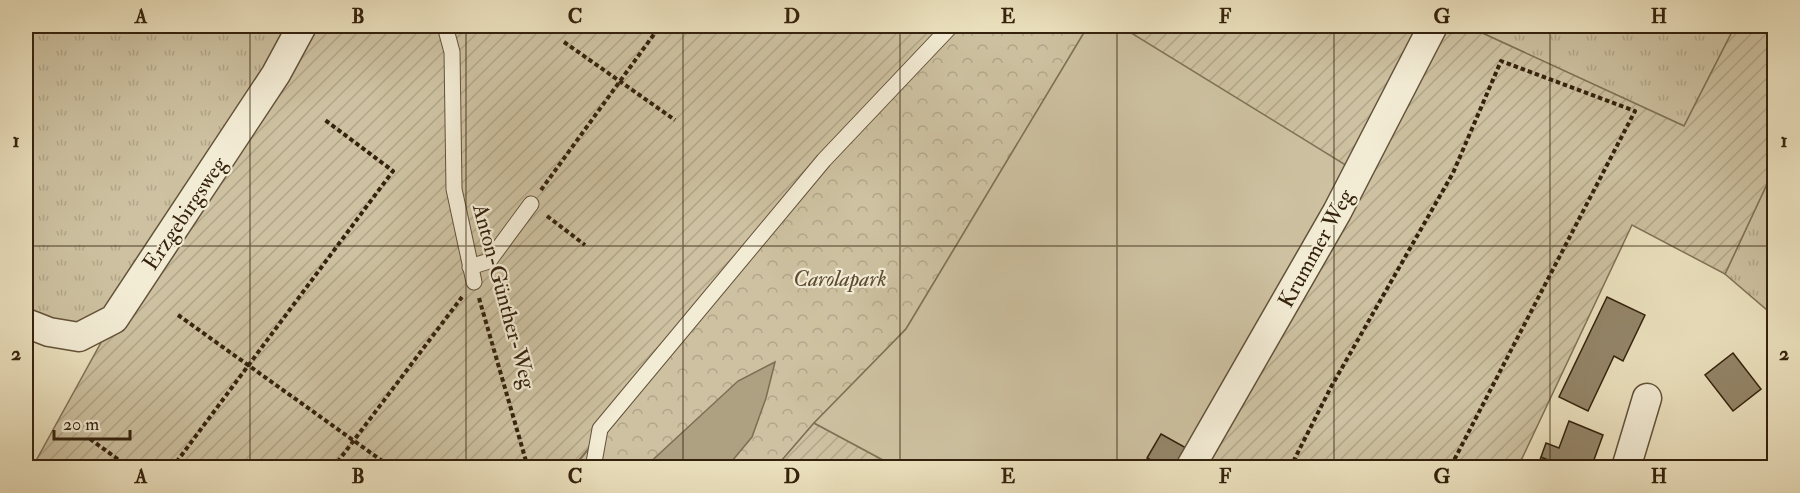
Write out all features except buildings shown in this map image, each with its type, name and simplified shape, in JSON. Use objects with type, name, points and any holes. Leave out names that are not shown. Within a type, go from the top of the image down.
[{"type":"street","name":"Erzgebirgsweg","points":[[26,323],[49,332],[79,337],[114,319],[276,74],[302,26]]},
{"type":"street","name":"Krummer Weg","points":[[1190,468],[1337,212],[1433,26]]},
{"type":"street","points":[[1626,468],[1647,398]]},
{"type":"lane","name":"Anton-Günther-Weg","points":[[445,26],[452,52],[454,189],[472,274]]},
{"type":"lane","points":[[593,468],[600,429],[824,160],[951,26]]},
{"type":"lane","points":[[472,274],[489,261],[531,204]]},
{"type":"path","points":[[585,245],[531,204],[660,26]]},
{"type":"path","points":[[564,42],[675,120]]},
{"type":"path","points":[[1290,468],[1331,387],[1453,173],[1501,61],[1635,111],[1450,468]]},
{"type":"path","points":[[172,468],[393,171],[325,120]]},
{"type":"path","points":[[333,468],[472,274]]},
{"type":"path","name":"Anton-Günther-Weg","points":[[472,274],[528,468]]},
{"type":"path","points":[[178,315],[392,468]]},
{"type":"path","points":[[90,439],[130,468]]},
{"type":"green space","points":[[26,26],[302,26],[114,319],[79,337],[26,323]]},
{"type":"green space","points":[[302,26],[956,26],[828,163],[573,467],[32,468],[114,319]]},
{"type":"green space","name":"Carolapark","points":[[956,26],[1088,26],[906,329],[814,423],[776,467],[573,468],[828,163]]},
{"type":"green space","points":[[1088,26],[1120,26],[1357,172],[1189,467],[896,467],[814,423],[906,329]]},
{"type":"green space","points":[[1120,26],[1467,26],[1684,126],[1735,26],[1774,26],[1774,169],[1725,274],[1632,225],[1518,467],[1189,467]]},
{"type":"green space","points":[[1467,26],[1735,26],[1684,126]]},
{"type":"green space","points":[[1774,169],[1774,316],[1725,274]]},
{"type":"green space","points":[[814,423],[896,467],[776,467]]},
{"type":"shaded area","points":[[775,362],[766,398],[752,437],[727,467],[645,467],[738,381]]}]
